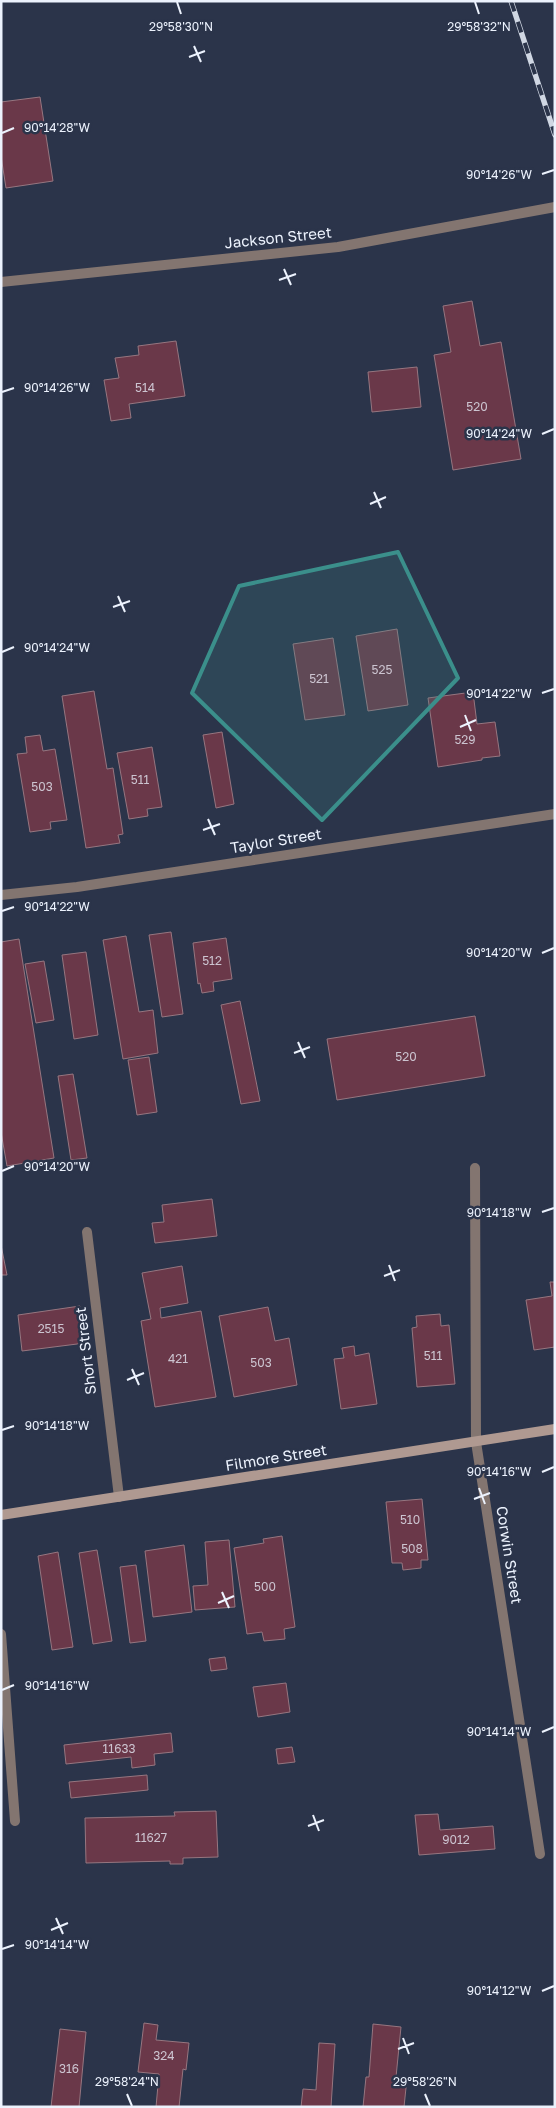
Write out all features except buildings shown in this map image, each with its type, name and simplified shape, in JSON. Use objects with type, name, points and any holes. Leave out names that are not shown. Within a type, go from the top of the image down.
[{"type":"street","name":"Jackson Street","points":[[1,282],[338,247],[555,207]]},
{"type":"street","name":"Taylor Street","points":[[1,896],[87,885],[555,814]]},
{"type":"street","name":"Corwin Street","points":[[475,1168],[476,1442],[540,1854]]},
{"type":"street","name":"Short Street","points":[[87,1232],[119,1497]]},
{"type":"street","name":"Filmore Street","points":[[1,1514],[476,1442],[555,1428]]},
{"type":"street","points":[[1,1634],[15,1821]]},
{"type":"highlighted area","points":[[398,552],[458,678],[322,820],[192,693],[239,586]]},
{"type":"railway","points":[[511,1],[555,135]]}]
